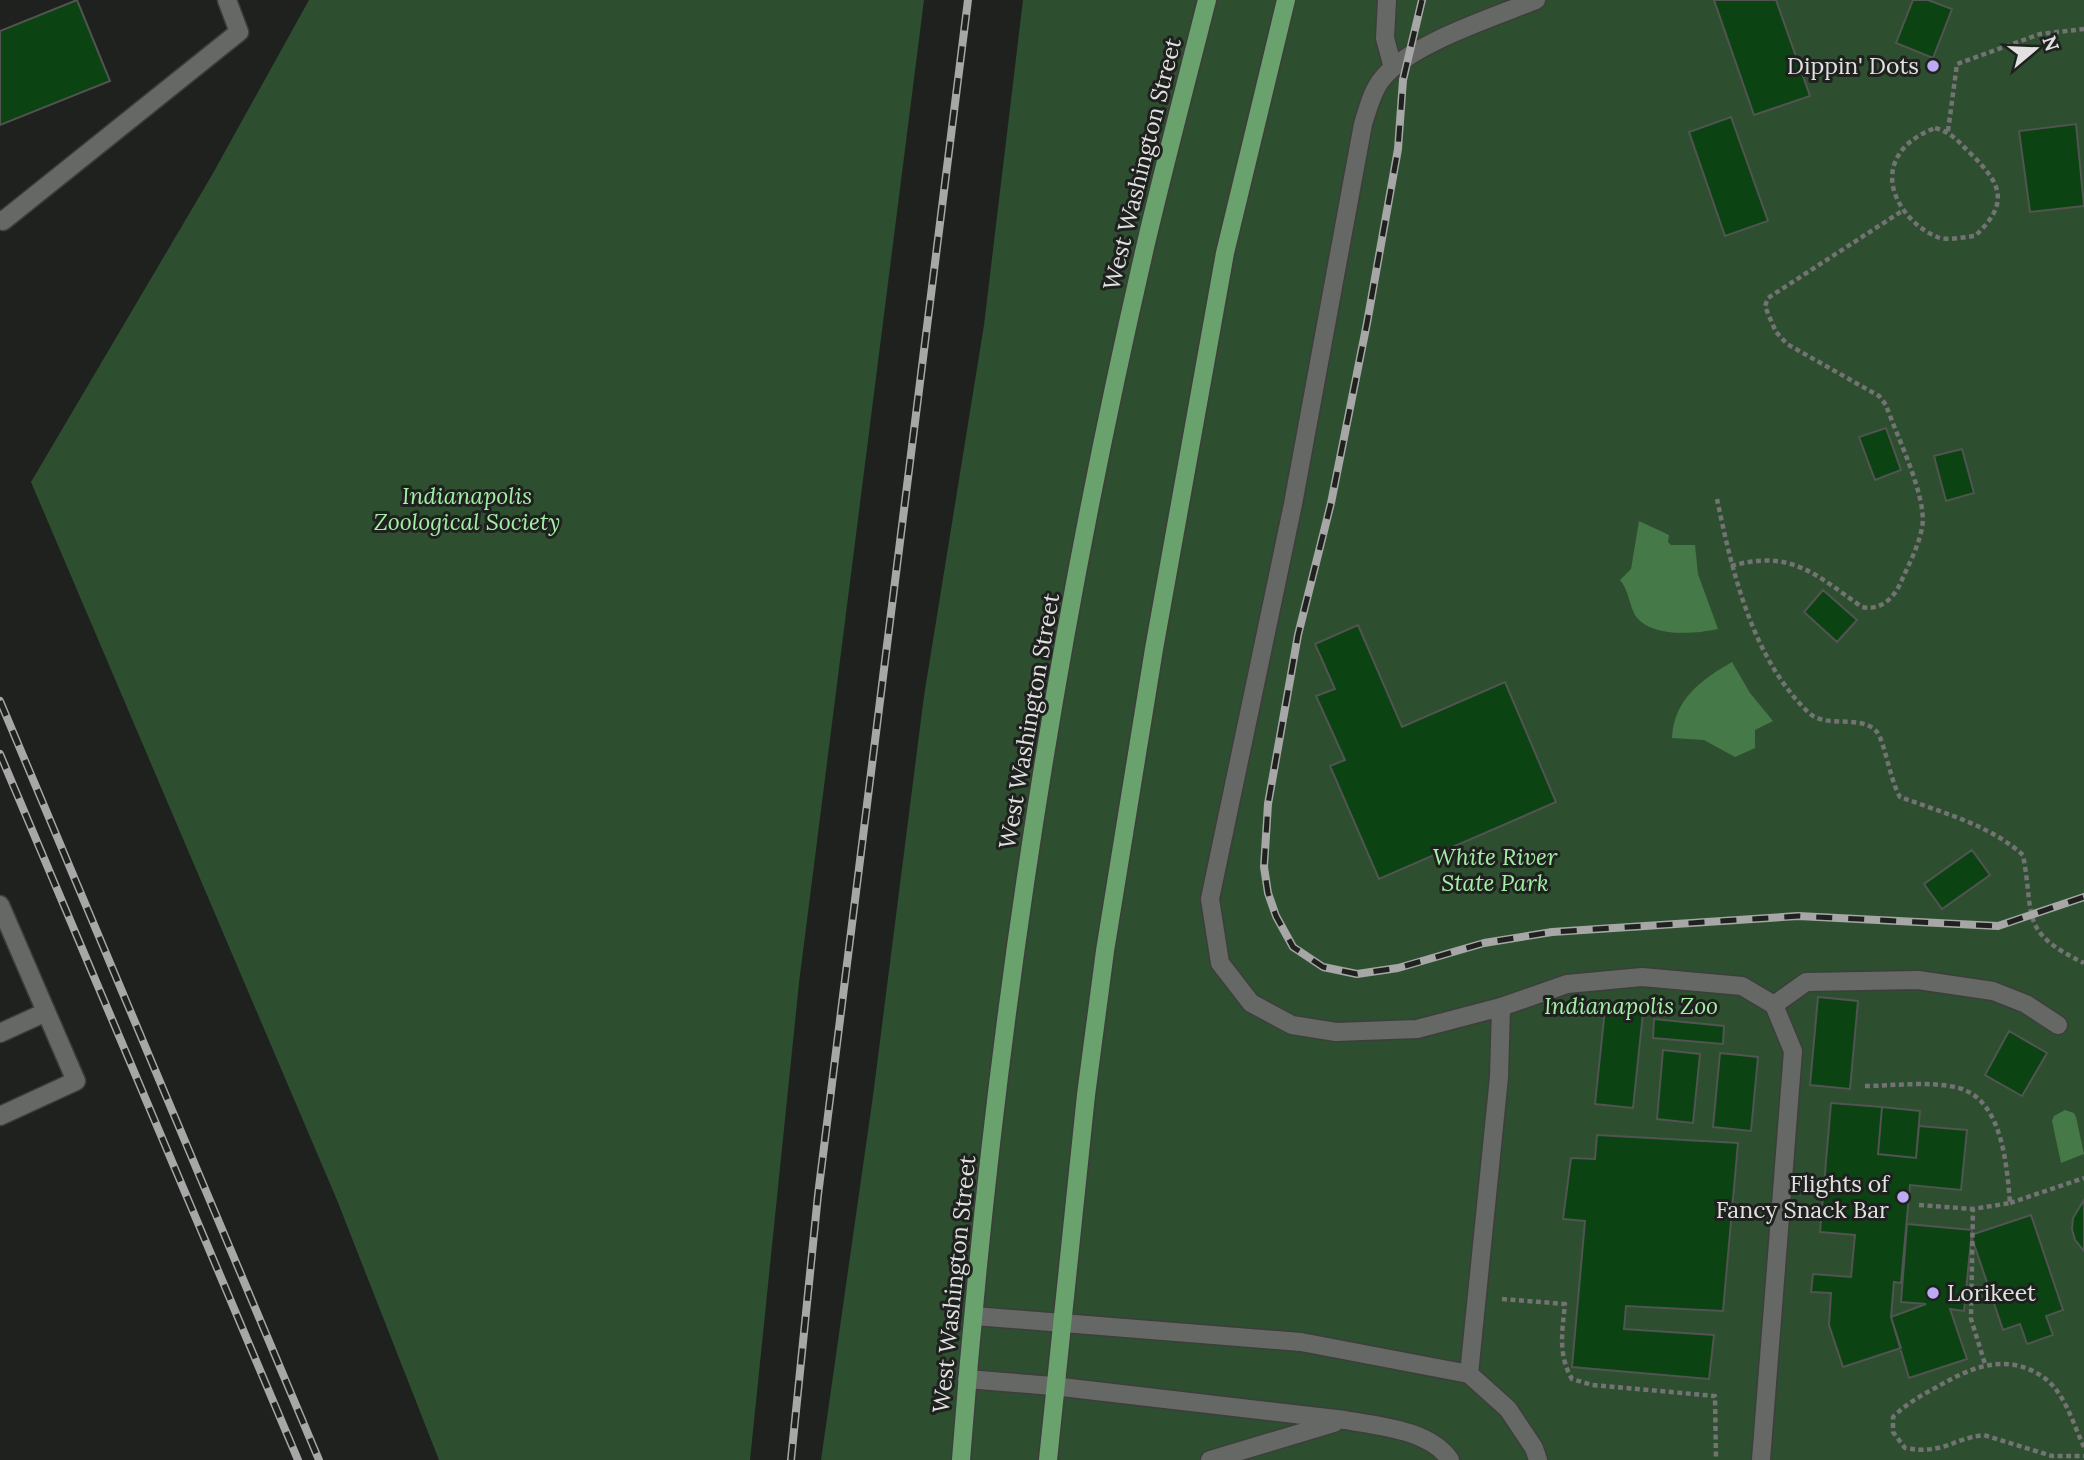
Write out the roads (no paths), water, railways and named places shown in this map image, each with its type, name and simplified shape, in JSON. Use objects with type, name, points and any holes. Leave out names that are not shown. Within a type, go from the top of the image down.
[{"type":"main road","name":"West Washington Street","points":[[961,1460],[967,1379],[1008,1007],[1054,707],[1102,448],[1147,239],[1206,0]]},
{"type":"main road","points":[[1048,1460],[1060,1322],[1105,951],[1154,649],[1225,253],[1286,0]]},
{"type":"lane","points":[[0,220],[3,221],[239,32],[227,0]]},
{"type":"lane","points":[[1387,0],[1385,38],[1393,68]]},
{"type":"lane","points":[[1535,0],[1432,44],[1393,68],[1374,92],[1363,124],[1293,504],[1210,898],[1220,963],[1251,1003],[1292,1025],[1336,1032],[1417,1029],[1501,1007],[1567,984],[1642,977],[1742,986],[1774,1004],[1793,1051],[1761,1460]]},
{"type":"lane","points":[[0,905],[4,925],[76,1081],[0,1116]]},
{"type":"lane","points":[[1774,1004],[1805,982],[1918,980],[1993,990],[2026,1004],[2058,1025]]},
{"type":"lane","points":[[1469,1374],[1499,1077],[1501,1007]]},
{"type":"lane","points":[[0,1033],[46,1012]]},
{"type":"lane","points":[[974,1316],[1301,1342],[1469,1374],[1508,1409],[1534,1448],[1538,1460]]},
{"type":"lane","points":[[967,1379],[1053,1386],[1346,1420],[1394,1429],[1442,1448],[1450,1460]]},
{"type":"lane","points":[[1210,1460],[1346,1420]]},
{"type":"railway","points":[[791,1460],[818,1195],[968,0]]},
{"type":"railway","points":[[1422,0],[1403,80],[1398,149],[1367,323],[1331,503],[1298,635],[1268,804],[1264,867],[1268,893],[1276,916],[1293,947],[1323,967],[1357,974],[1398,968],[1484,943],[1552,932],[1798,916],[1998,926],[2084,897]]},
{"type":"railway","points":[[0,701],[319,1460]]},
{"type":"railway","points":[[0,754],[298,1460]]},
{"type":"place","name":"Dippin' Dots","points":[[1933,66]]},
{"type":"place","name":"Flights of Fancy Snack Bar","points":[[1903,1197]]},
{"type":"place","name":"Lorikeet","points":[[1933,1293]]},
{"type":"park label","name":"Indianapolis Zoological Society","points":[[467,509]]},
{"type":"park label","name":"White River State Park","points":[[1495,870]]},
{"type":"park label","name":"Indianapolis Zoo","points":[[1631,1006]]}]
